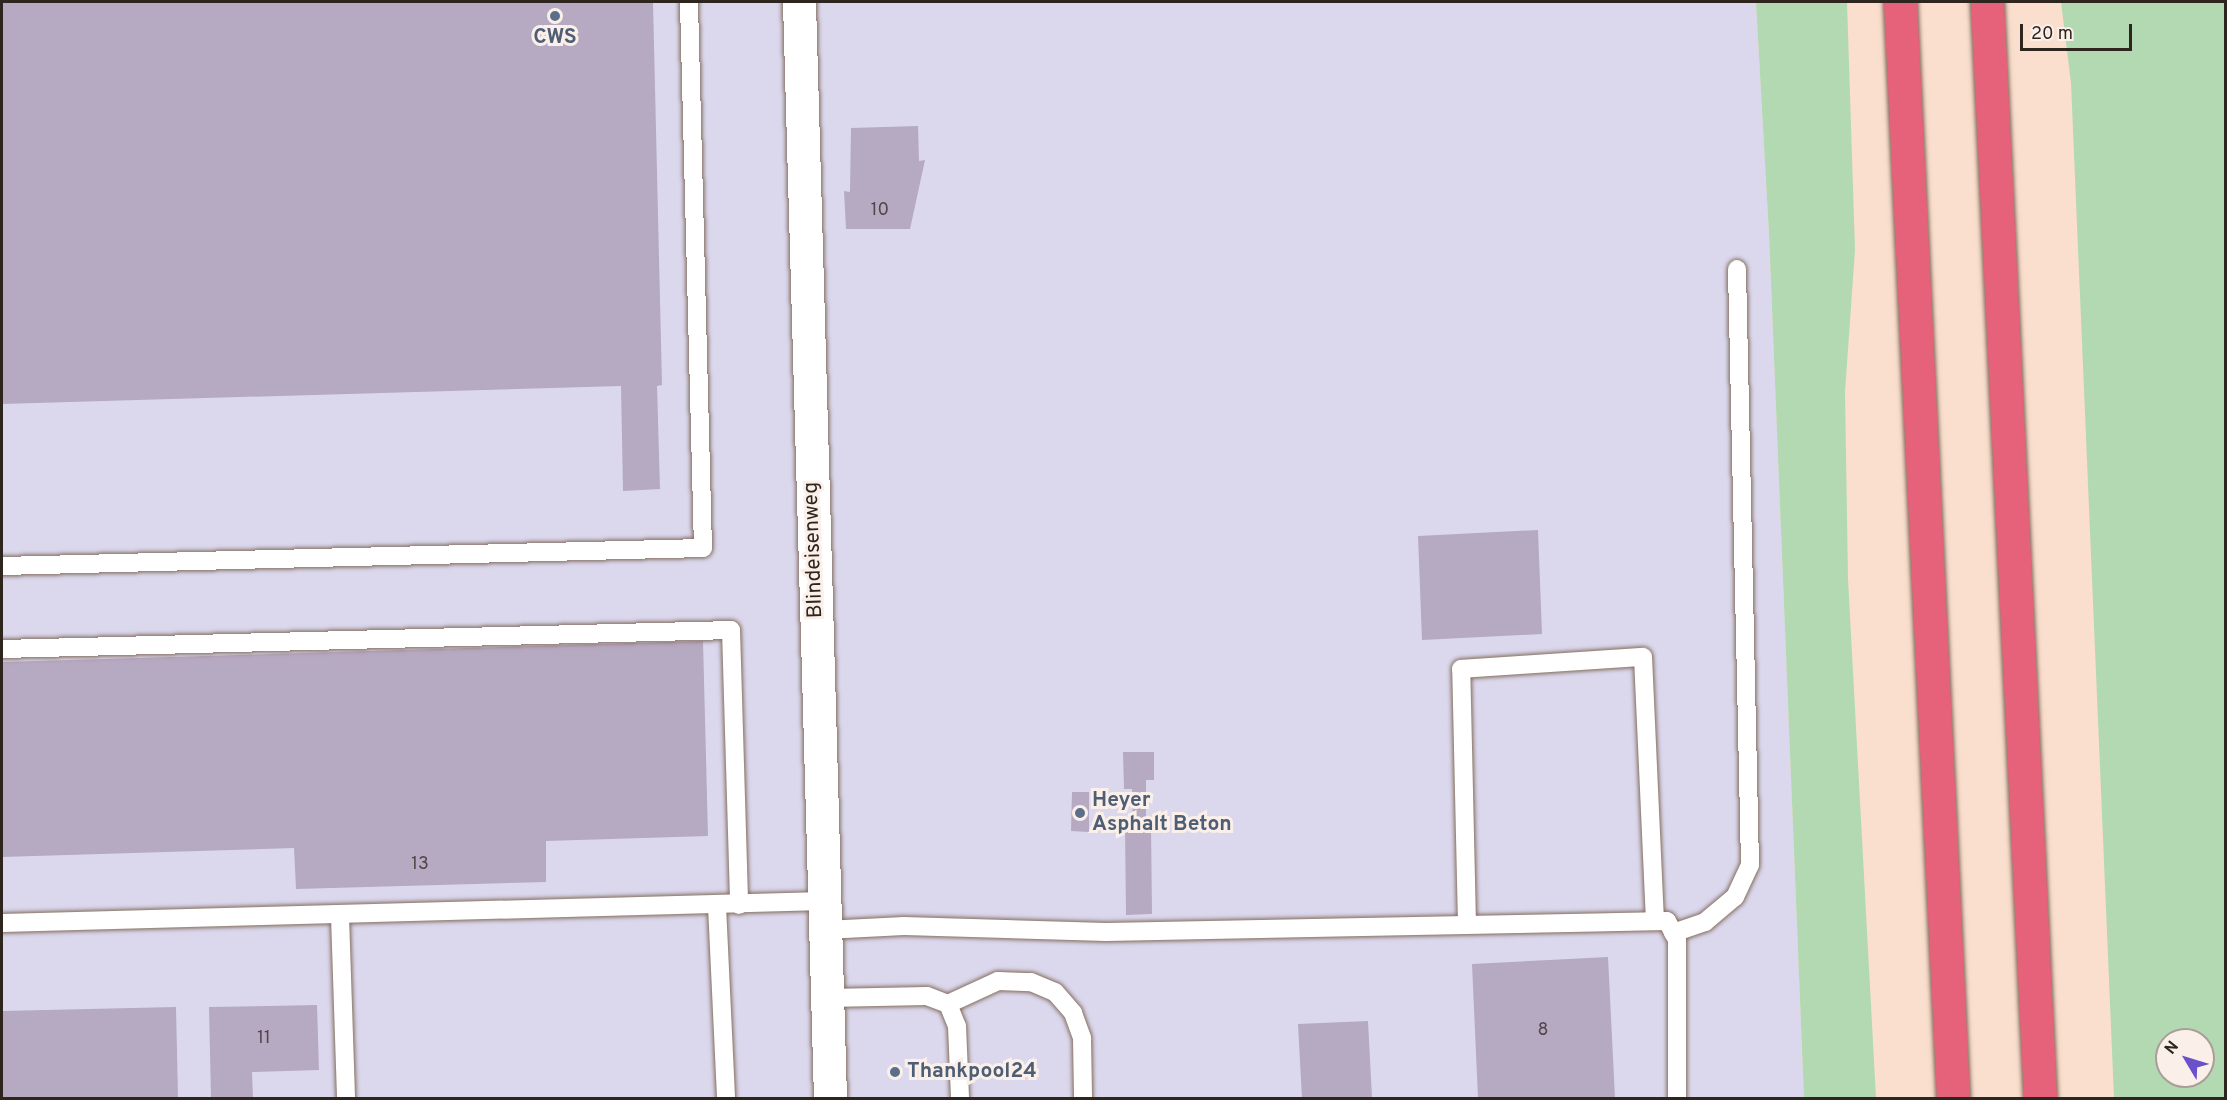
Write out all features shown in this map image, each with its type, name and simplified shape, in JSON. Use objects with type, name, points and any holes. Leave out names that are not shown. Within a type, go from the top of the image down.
[{"type":"highway","points":[[1900,2],[1953,1098]]},
{"type":"highway","points":[[1987,2],[2040,1098]]},
{"type":"street","name":"Blindeisenweg","points":[[799,2],[831,1098]]},
{"type":"lane","points":[[2,566],[703,548],[689,2]]},
{"type":"lane","points":[[1673,933],[1705,922],[1735,897],[1750,865],[1737,269]]},
{"type":"lane","points":[[2,649],[731,630],[738,905]]},
{"type":"lane","points":[[1467,924],[1461,669],[1643,657],[1655,921]]},
{"type":"lane","points":[[2,923],[738,905],[904,926],[1106,932],[1667,921],[1677,940],[1677,1098]]},
{"type":"lane","points":[[717,906],[726,1098]]},
{"type":"lane","points":[[340,916],[346,1098]]},
{"type":"lane","points":[[827,998],[927,996],[948,1004],[998,981],[1031,982],[1055,992],[1073,1012],[1082,1038],[1083,1098]]},
{"type":"lane","points":[[948,1004],[957,1026],[960,1098]]},
{"type":"shaded area","points":[[2,2],[1756,2],[1769,234],[1804,1098],[2,1098]]},
{"type":"green space","points":[[1756,2],[1847,2],[1855,250],[1845,392],[1848,579],[1876,1098],[1804,1098],[1769,234]]},
{"type":"green space","points":[[2061,2],[2225,2],[2225,1098],[2114,1098],[2071,83]]},
{"type":"building","points":[[2,2],[653,2],[662,385],[657,386],[660,489],[623,491],[621,386],[2,404]]},
{"type":"building","points":[[918,126],[919,161],[925,160],[910,229],[846,229],[844,191],[850,192],[851,128]]},
{"type":"building","points":[[1538,530],[1542,634],[1422,640],[1418,536]]},
{"type":"building","points":[[703,641],[708,836],[546,841],[546,882],[296,889],[294,848],[2,857],[2,662]]},
{"type":"building","points":[[1123,752],[1154,752],[1154,780],[1146,780],[1146,825],[1151,825],[1152,914],[1126,915],[1125,825],[1133,826],[1132,789],[1124,789]]},
{"type":"building","points":[[1072,792],[1089,792],[1089,832],[1071,831]]},
{"type":"building","points":[[1608,957],[1615,1098],[1478,1098],[1472,964]]},
{"type":"building","points":[[317,1005],[319,1070],[252,1072],[253,1098],[211,1098],[209,1007]]},
{"type":"building","points":[[176,1007],[178,1098],[2,1098],[2,1011]]},
{"type":"building","points":[[1368,1021],[1372,1098],[1302,1098],[1298,1024]]},
{"type":"place","name":"CWS","points":[[555,16]]},
{"type":"place","name":"Heyer Asphalt Beton","points":[[1080,813]]},
{"type":"place","name":"Thankpool24","points":[[895,1072]]}]
